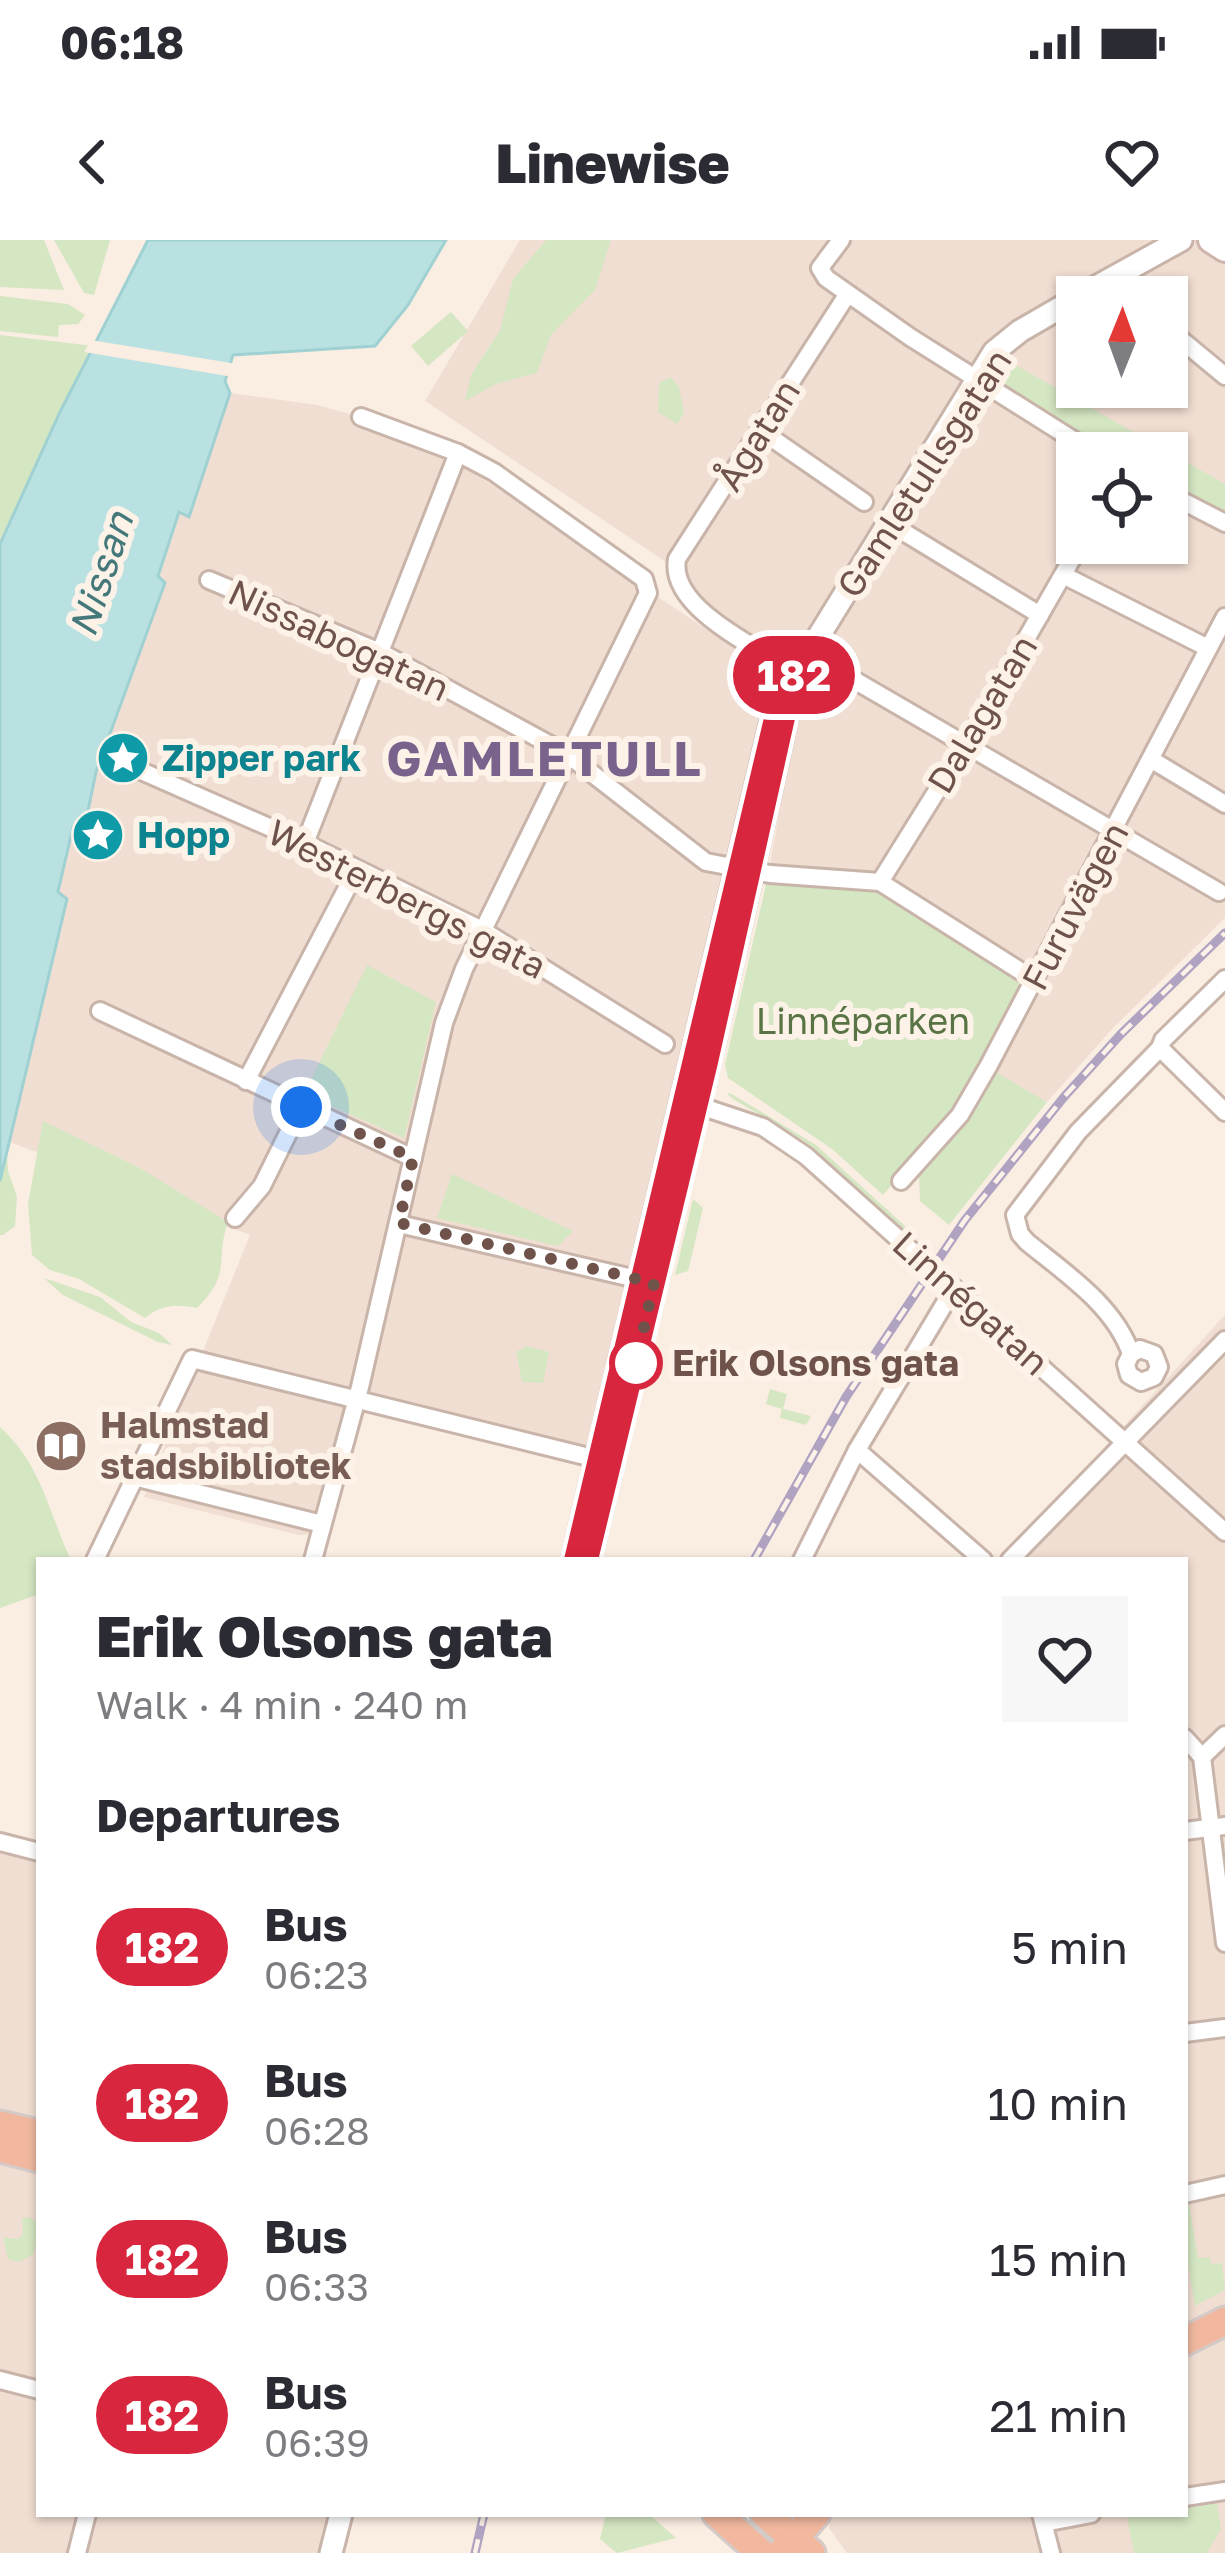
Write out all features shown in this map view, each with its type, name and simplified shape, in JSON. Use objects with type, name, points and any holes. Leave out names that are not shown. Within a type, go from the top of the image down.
[{"type":"highway","points":[[0,2126],[36,2133]]},
{"type":"highway","points":[[0,2148],[36,2157]]},
{"type":"highway","points":[[1188,2340],[1225,2321]]},
{"type":"highway","points":[[724,2517],[777,2539],[811,2517]]},
{"type":"main road","points":[[1211,240],[1225,249]]},
{"type":"street","points":[[841,240],[820,268],[847,295],[1060,432]]},
{"type":"street","name":"Gamletullsgatan","points":[[1116,276],[1181,240]]},
{"type":"street","name":"Ågatan","points":[[796,673],[702,612],[676,576],[677,559],[847,295]]},
{"type":"street","name":"Gamletullsgatan","points":[[589,1557],[605,1461],[744,870],[796,673],[994,352],[1056,310]]},
{"type":"street","points":[[1188,345],[1225,376]]},
{"type":"street","points":[[314,1557],[399,1223],[443,1023],[482,930],[648,590],[644,579],[559,515],[458,453],[362,417]]},
{"type":"street","points":[[760,430],[864,502]]},
{"type":"street","points":[[305,843],[458,453]]},
{"type":"street","points":[[1188,504],[1225,523]]},
{"type":"street","points":[[907,534],[1040,615]]},
{"type":"street","name":"Dalagatan","points":[[880,882],[1070,564]]},
{"type":"street","points":[[1063,575],[1208,649]]},
{"type":"street","name":"Nissabogatan","points":[[209,580],[380,652],[568,754],[706,862],[744,870],[880,882],[1036,981]]},
{"type":"street","name":"Furuvägen","points":[[901,1181],[960,1115],[1036,981],[1225,617]]},
{"type":"street","points":[[830,666],[1219,892]]},
{"type":"street","points":[[1152,760],[1225,804]]},
{"type":"street","name":"Westerbergs gata","points":[[139,770],[305,843],[482,930],[664,1044]]},
{"type":"street","points":[[245,1081],[357,869]]},
{"type":"street","name":"Gamletullsgatan","points":[[648,1281],[698,1105],[744,870]]},
{"type":"street","points":[[1131,1354],[1098,1302],[1020,1234],[1017,1208],[1078,1132],[1225,979]]},
{"type":"street","points":[[100,1011],[413,1158]]},
{"type":"street","points":[[1160,1048],[1225,1112]]},
{"type":"street","name":"Linnégatan","points":[[698,1105],[763,1127],[806,1156],[1225,1532]]},
{"type":"street","points":[[236,1218],[262,1186],[301,1107]]},
{"type":"street","points":[[399,1223],[648,1281]]},
{"type":"street","points":[[803,1557],[856,1450],[954,1288]]},
{"type":"street","points":[[1013,1557],[1225,1340]]},
{"type":"street","points":[[97,1557],[193,1359],[605,1461]]},
{"type":"street","points":[[856,1450],[980,1557]]},
{"type":"street","name":"Gamletullsgatan","points":[[574,1557],[605,1461]]},
{"type":"street","points":[[138,1478],[322,1524]]},
{"type":"street","points":[[1202,1757],[1225,1735]]},
{"type":"street","points":[[1188,1741],[1202,1757],[1217,1826],[1225,1942]]},
{"type":"street","points":[[0,1842],[36,1851]]},
{"type":"street","points":[[1188,2033],[1225,2028]]},
{"type":"street","points":[[1188,2193],[1225,2185]]},
{"type":"street","points":[[0,2380],[36,2389]]},
{"type":"street","points":[[1188,2497],[1225,2491]]},
{"type":"street","points":[[77,2553],[86,2517]]},
{"type":"street","points":[[332,2553],[339,2517]]},
{"type":"street","points":[[1043,2518],[1051,2553]]},
{"type":"shaded area","points":[[520,240],[1225,240],[1225,918],[1113,1028],[1047,1102],[988,1068],[880,891],[767,880],[804,676],[711,611],[684,574],[425,401]]},
{"type":"shaded area","points":[[230,393],[317,405],[458,453],[464,466],[783,681],[588,1465],[361,1408],[325,1534],[299,1535],[144,1497],[250,1235],[10,1142],[73,826],[84,829],[96,772],[178,511],[189,516]]},
{"type":"shaded area","points":[[1225,1315],[1225,2553],[847,2553],[829,2528],[830,2517],[1188,2517],[1188,1557],[1005,1557]]},
{"type":"shaded area","points":[[0,1853],[36,1861],[36,2517],[330,2517],[322,2553],[0,2553]]},
{"type":"green space","points":[[0,240],[44,240],[64,290],[0,287]]},
{"type":"green space","points":[[54,240],[110,240],[94,295],[84,293]]},
{"type":"green space","points":[[546,240],[611,240],[595,290],[551,335],[537,373],[496,384],[465,401],[471,375],[500,330],[513,279]]},
{"type":"green space","points":[[0,296],[68,304],[85,315],[78,324],[59,325],[58,337],[0,331]]},
{"type":"green space","points":[[451,312],[468,331],[428,366],[411,346]]},
{"type":"green space","points":[[0,335],[94,346],[0,540]]},
{"type":"green space","points":[[1012,363],[1056,388],[1056,408],[1091,408],[1133,432],[1079,432],[1003,382]]},
{"type":"green space","points":[[671,377],[679,387],[684,413],[677,424],[658,412],[659,383]]},
{"type":"green space","points":[[1188,463],[1225,484],[1225,512],[1188,492]]},
{"type":"green space","name":"Linnéparken","points":[[767,880],[880,891],[1022,979],[1020,995],[956,1111],[883,1195],[832,1149],[728,1078],[725,1065]]},
{"type":"green space","points":[[367,965],[436,1002],[404,1138],[304,1094]]},
{"type":"green space","points":[[994,1071],[1047,1102],[949,1225],[920,1201],[919,1174],[947,1145]]},
{"type":"green space","points":[[730,1093],[816,1145],[905,1226],[914,1240],[804,1141]]},
{"type":"green space","points":[[43,1121],[138,1167],[228,1222],[219,1276],[197,1308],[170,1306],[145,1318],[79,1279],[50,1270],[32,1255],[28,1204]]},
{"type":"green space","points":[[7,1154],[17,1197],[15,1226],[0,1235],[0,1181]]},
{"type":"green space","points":[[452,1174],[573,1231],[558,1246],[437,1218]]},
{"type":"green space","points":[[693,1199],[703,1208],[688,1271],[675,1275]]},
{"type":"green space","points":[[44,1278],[100,1297],[131,1322],[159,1333],[172,1345],[63,1295]]},
{"type":"green space","points":[[527,1346],[549,1352],[543,1383],[522,1382],[516,1352]]},
{"type":"green space","points":[[770,1389],[787,1394],[783,1409],[811,1416],[806,1425],[780,1418],[782,1409],[766,1404]]},
{"type":"green space","points":[[0,1427],[35,1472],[70,1557],[36,1557],[36,1595],[0,1608]]},
{"type":"green space","points":[[1188,2204],[1198,2258],[1222,2263],[1225,2290],[1195,2306],[1188,2265]]},
{"type":"green space","points":[[22,2218],[36,2222],[36,2242],[34,2254],[19,2262],[8,2259],[3,2237],[23,2235]]},
{"type":"green space","points":[[1217,2503],[1221,2529],[1207,2553],[1134,2553],[1127,2517],[1188,2517],[1188,2508]]},
{"type":"green space","points":[[605,2517],[652,2517],[676,2538],[617,2553],[600,2539]]},
{"type":"water","name":"Nissan","points":[[148,240],[446,240],[408,305],[375,346],[233,355],[225,381],[230,393],[189,517],[179,512],[158,576],[165,583],[96,772],[84,830],[73,827],[58,892],[67,899],[0,1181],[0,544],[60,412]]},
{"type":"pier","points":[[91,340],[237,364],[233,377],[84,352]]},
{"type":"railway","points":[[756,1557],[846,1397],[965,1220],[1121,1034],[1225,933]]},
{"type":"railway","points":[[475,2553],[483,2517]]},
{"type":"bus line","name":"182","points":[[574,1557],[779,691],[796,673],[709,1062],[590,1557]]},
{"type":"place","name":"Zipper park","points":[[123,758]]},
{"type":"place","name":"Hopp","points":[[98,835]]},
{"type":"place","name":"Erik Olsons gata","points":[[636,1363]]},
{"type":"place","name":"Halmstad stadsbibliotek","points":[[61,1446]]},
{"type":"district","name":"GAMLETULL","points":[[545,759]]},
{"type":"route","points":[[301,1107],[413,1158],[399,1223],[654,1283],[636,1363]]}]
